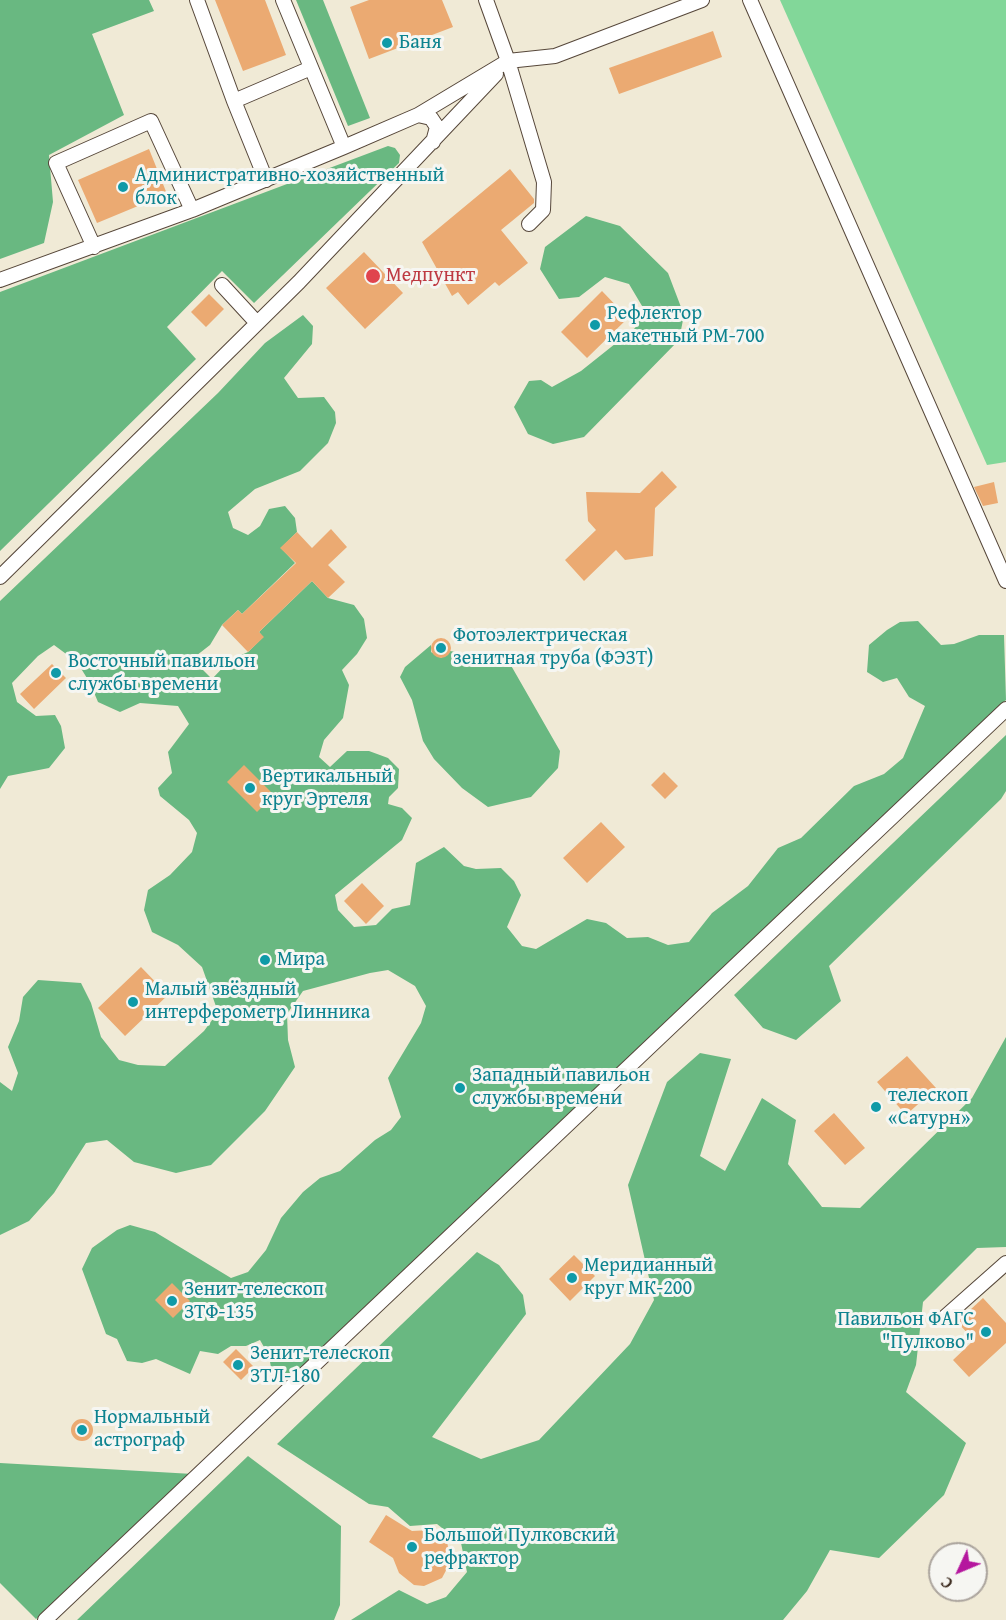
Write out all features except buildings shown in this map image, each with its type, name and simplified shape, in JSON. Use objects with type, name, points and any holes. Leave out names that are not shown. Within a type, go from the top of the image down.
[{"type":"lane","points":[[197,0],[266,180]]},
{"type":"lane","points":[[283,0],[344,147]]},
{"type":"lane","points":[[486,0],[508,61],[544,182],[543,210],[529,224]]},
{"type":"lane","points":[[0,280],[192,210],[344,147],[418,115],[508,61],[555,56],[702,0]]},
{"type":"lane","points":[[750,0],[1006,581]]},
{"type":"lane","points":[[0,577],[299,282],[508,61]]},
{"type":"lane","points":[[234,101],[311,68]]},
{"type":"lane","points":[[418,115],[431,118],[437,127],[433,142]]},
{"type":"lane","points":[[94,247],[56,163],[151,120],[192,210]]},
{"type":"lane","points":[[222,285],[257,323]]},
{"type":"lane","points":[[45,1620],[1006,709]]},
{"type":"lane","points":[[945,1317],[1006,1263]]},
{"type":"green space","points":[[0,0],[149,0],[154,11],[92,34],[124,115],[49,155],[53,202],[44,243],[0,259]]},
{"type":"green space","points":[[296,0],[323,0],[370,118],[348,126]]},
{"type":"green space","points":[[780,0],[1006,0],[1006,462],[987,465]]},
{"type":"green space","points":[[388,146],[395,148],[400,155],[399,163],[254,303],[222,271],[167,327],[196,359],[0,551],[0,292]]},
{"type":"green space","points":[[586,216],[620,226],[668,273],[684,315],[679,340],[584,437],[553,444],[528,434],[514,407],[529,381],[541,380],[552,387],[581,371],[635,328],[645,311],[629,284],[605,277],[579,297],[559,299],[540,269],[545,247]]},
{"type":"green space","points":[[303,315],[313,326],[312,344],[284,378],[298,398],[324,397],[335,412],[336,423],[328,443],[300,471],[255,489],[228,512],[233,528],[248,535],[260,526],[269,509],[285,506],[295,518],[297,532],[281,548],[295,563],[242,614],[238,610],[222,625],[210,645],[192,659],[212,679],[230,660],[248,652],[263,637],[259,632],[312,581],[328,598],[354,605],[364,619],[367,638],[357,654],[342,670],[349,685],[343,718],[324,740],[319,757],[330,767],[347,751],[369,751],[388,758],[399,769],[398,788],[389,797],[388,804],[402,808],[412,818],[402,840],[335,895],[338,910],[354,927],[376,925],[392,909],[410,905],[416,863],[444,847],[464,866],[476,869],[501,868],[514,881],[521,895],[507,927],[522,946],[536,949],[587,919],[606,923],[627,938],[648,937],[668,945],[689,942],[712,913],[748,886],[778,848],[801,838],[854,786],[884,774],[903,758],[925,706],[909,697],[897,678],[883,682],[867,672],[869,645],[887,630],[900,622],[918,621],[941,645],[954,644],[979,635],[1004,635],[1006,700],[311,1376],[286,1380],[272,1373],[269,1356],[260,1340],[246,1346],[231,1346],[218,1354],[200,1351],[190,1374],[156,1359],[142,1363],[127,1361],[117,1339],[106,1334],[82,1269],[92,1248],[117,1230],[130,1225],[155,1232],[231,1278],[248,1272],[266,1250],[281,1218],[303,1192],[320,1178],[340,1171],[375,1140],[391,1130],[401,1117],[388,1078],[421,1023],[426,1006],[415,986],[388,970],[303,991],[287,1014],[288,1040],[295,1067],[265,1111],[211,1165],[176,1173],[134,1162],[107,1140],[86,1143],[54,1193],[29,1221],[0,1235],[0,1082],[12,1091],[18,1073],[8,1047],[19,1021],[23,997],[38,980],[81,983],[91,1003],[101,1037],[119,1060],[138,1065],[165,1066],[204,1031],[218,1012],[202,967],[178,945],[152,932],[144,910],[148,890],[170,875],[192,852],[197,833],[189,820],[160,796],[158,788],[172,773],[168,752],[189,724],[178,706],[140,703],[120,712],[98,702],[77,662],[54,645],[38,656],[12,683],[17,702],[36,716],[55,715],[61,726],[65,748],[49,768],[8,776],[0,789],[0,601],[218,393],[265,343]]},
{"type":"green space","points":[[431,645],[431,652],[441,658],[450,651],[509,662],[560,751],[558,768],[531,797],[488,807],[462,788],[434,759],[423,741],[412,700],[400,677],[405,667]]},
{"type":"green space","points":[[1006,735],[1006,791],[1001,799],[829,966],[841,1001],[796,1040],[763,1028],[734,995]]},
{"type":"green space","points":[[1006,1037],[1006,1247],[977,1248],[923,1302],[916,1365],[906,1392],[966,1443],[944,1495],[879,1558],[830,1550],[807,1591],[783,1620],[351,1620],[399,1590],[427,1604],[446,1597],[467,1572],[461,1543],[437,1524],[410,1526],[388,1507],[369,1504],[277,1444],[477,1252],[499,1265],[523,1295],[526,1314],[432,1437],[481,1459],[539,1440],[630,1344],[654,1300],[628,1185],[667,1082],[700,1053],[731,1059],[700,1156],[725,1171],[762,1098],[796,1120],[788,1164],[822,1207],[860,1208],[972,1098]]},
{"type":"green space","points":[[248,1456],[341,1526],[340,1605],[334,1620],[77,1620]]},
{"type":"green space","points":[[0,1463],[193,1474],[36,1619],[0,1583]]},
{"type":"place","name":"Баня","points":[[387,43]]},
{"type":"place","name":"Административно-хозяйственный блок","points":[[123,187]]},
{"type":"place","name":"Медпункт","points":[[373,276]]},
{"type":"place","name":"Рефлектор макетный РМ-700","points":[[595,325]]},
{"type":"place","name":"Фотоэлектрическая зенитная труба (ФЭЗТ)","points":[[441,648]]},
{"type":"place","name":"Восточный павильон службы времени","points":[[56,673]]},
{"type":"place","name":"Вертикальный круг Эртеля","points":[[250,788]]},
{"type":"place","name":"Мира","points":[[265,960]]},
{"type":"place","name":"Малый звёздный интерферометр Линника","points":[[133,1002]]},
{"type":"place","name":"Западный павильон службы времени","points":[[460,1088]]},
{"type":"place","name":"телескоп «Сатурн»","points":[[876,1107]]},
{"type":"place","name":"Меридианный круг МК-200","points":[[572,1278]]},
{"type":"place","name":"Зенит-телескоп ЗТФ-135","points":[[172,1301]]},
{"type":"place","name":"Павильон ФАГС \"Пулково\"","points":[[986,1332]]},
{"type":"place","name":"Зенит-телескоп ЗТЛ-180","points":[[238,1365]]},
{"type":"place","name":"Нормальный астрограф","points":[[82,1430]]},
{"type":"place","name":"Большой Пулковский рефрактор","points":[[412,1547]]}]
